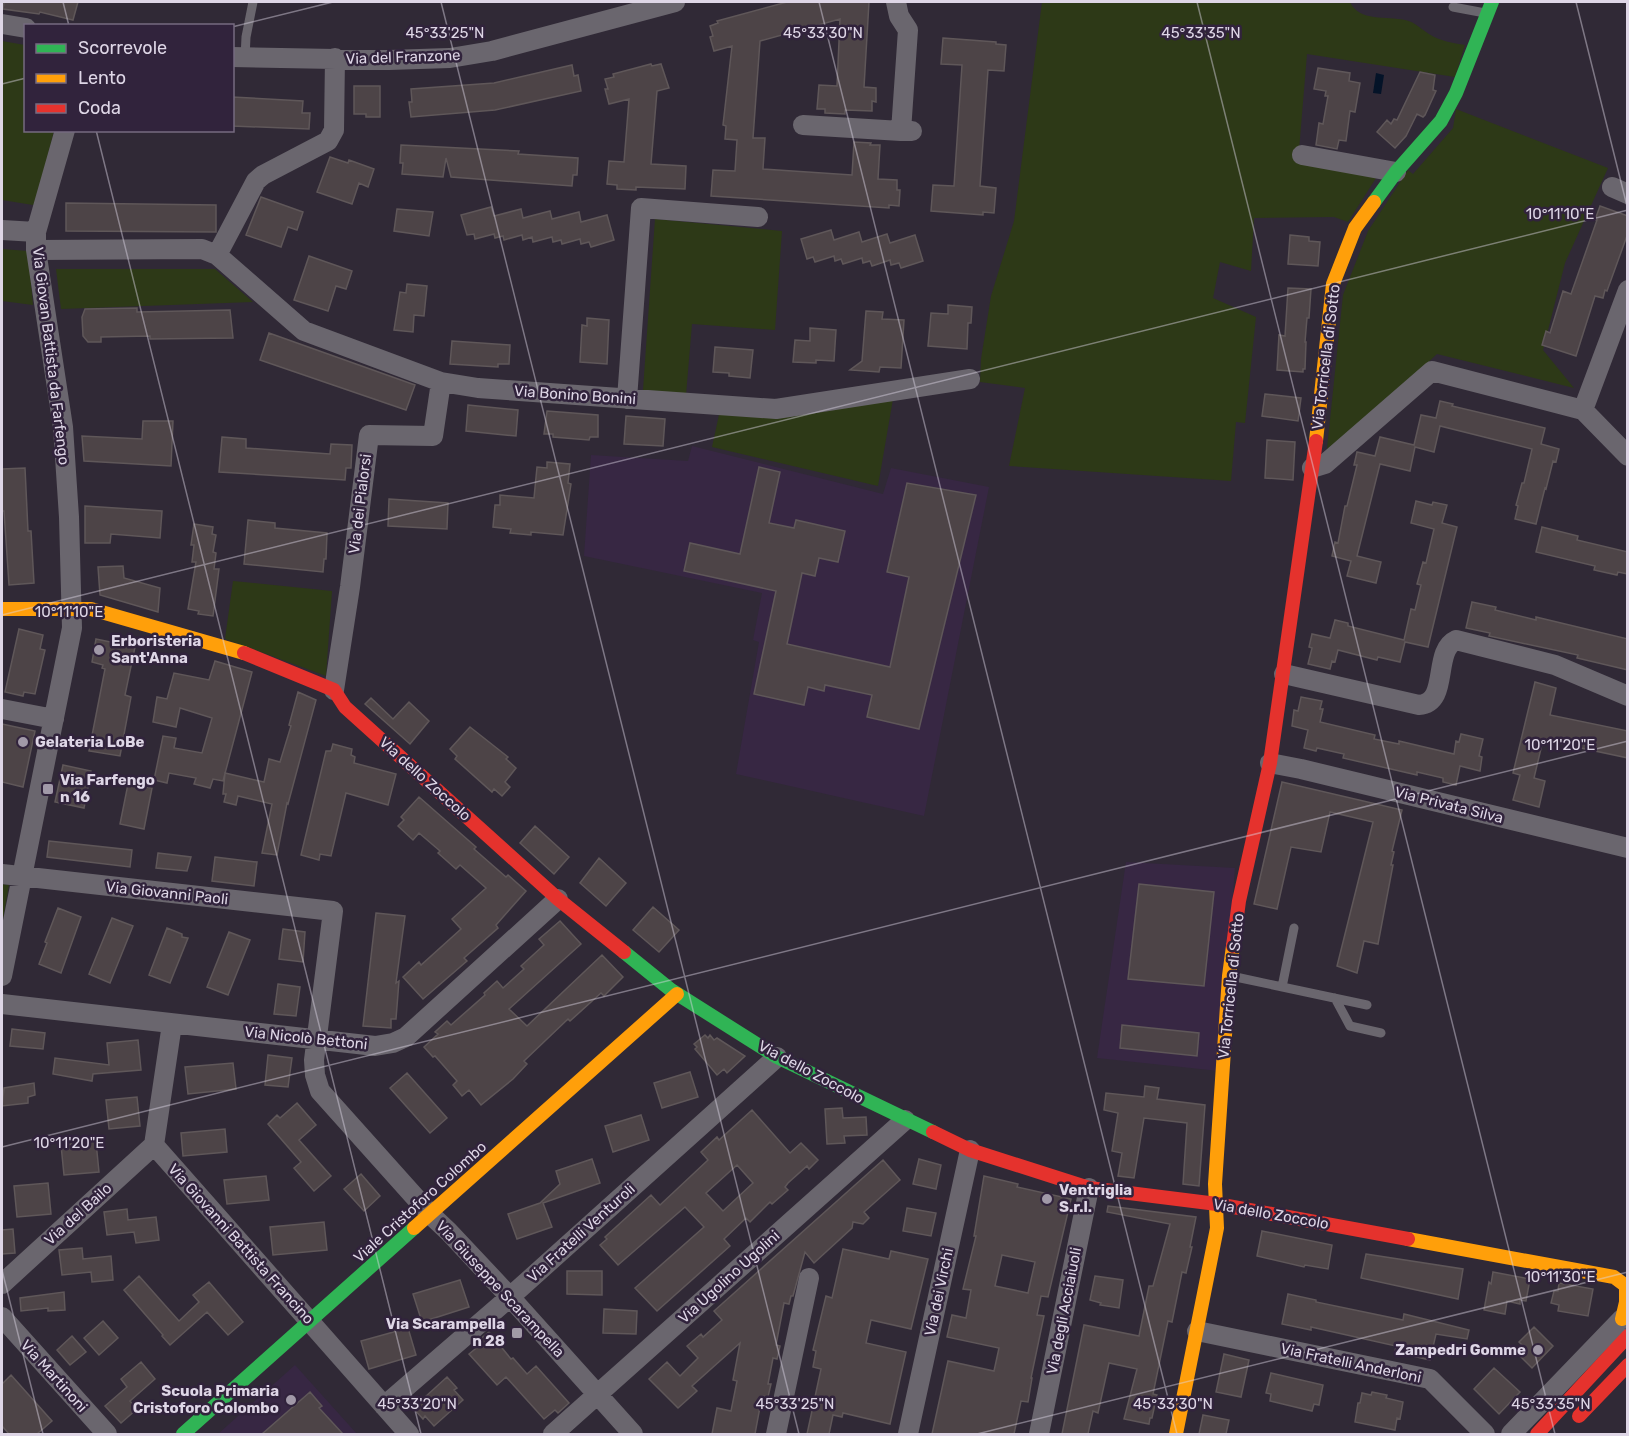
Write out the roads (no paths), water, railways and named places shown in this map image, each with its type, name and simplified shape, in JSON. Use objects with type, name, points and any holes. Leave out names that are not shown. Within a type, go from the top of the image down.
[{"type":"street","name":"Via del Franzone","points":[[239,57],[450,58],[492,51],[675,2]]},
{"type":"street","points":[[803,125],[907,131],[908,30],[899,16],[896,2]]},
{"type":"street","name":"Via Torricella di Sotto","points":[[1176,1434],[1217,1228],[1215,1184],[1229,976],[1239,901],[1270,763],[1284,674],[1334,284],[1355,228],[1396,172],[1441,121],[1456,93],[1490,7]]},
{"type":"street","points":[[2,24],[24,28]]},
{"type":"street","points":[[217,255],[256,181],[263,174],[328,141],[334,130],[335,58]]},
{"type":"street","points":[[36,241],[64,132]]},
{"type":"street","points":[[1302,155],[1396,172]]},
{"type":"street","points":[[627,399],[641,208],[758,217]]},
{"type":"street","name":"Via Bonino Bonini","points":[[2,230],[36,241],[202,249],[217,255],[304,331],[441,382],[478,388],[776,409],[970,380]]},
{"type":"street","name":"Via Giovan Battista da Farfengo","points":[[2,976],[71,640],[73,609],[63,427],[36,241]]},
{"type":"street","points":[[1583,410],[1620,334],[1628,290]]},
{"type":"street","points":[[1312,468],[1325,464],[1432,371],[1583,410],[1628,456]]},
{"type":"street","name":"Via dei Pialorsi","points":[[334,690],[350,587],[369,435],[433,436],[441,382]]},
{"type":"street","name":"Via dello Zoccolo","points":[[2,609],[91,609],[254,656],[334,690],[345,707],[558,899],[677,994],[777,1057],[970,1150],[1089,1188],[1217,1204],[1614,1277],[1626,1286],[1626,1324]]},
{"type":"street","points":[[1284,674],[1425,705],[1435,696],[1447,647],[1456,640],[1555,665],[1628,696]]},
{"type":"street","points":[[2,709],[54,719]]},
{"type":"street","name":"Via Privata Silva","points":[[1270,763],[1628,848]]},
{"type":"street","name":"Via Giovanni Paoli","points":[[2,874],[333,911]]},
{"type":"street","name":"Via Nicolò Bettoni","points":[[2,1004],[375,1046],[393,1043],[406,1036],[558,899]]},
{"type":"street","name":"Via Giuseppe Scarampella","points":[[333,911],[314,1060],[315,1076],[320,1091],[633,1434]]},
{"type":"street","name":"Viale Cristoforo Colombo","points":[[183,1434],[677,994]]},
{"type":"street","points":[[154,1145],[172,1024]]},
{"type":"street","name":"Via Fratelli Venturoli","points":[[384,1406],[510,1297],[777,1057]]},
{"type":"street","name":"Via Ugolino Ugolini","points":[[553,1434],[905,1120]]},
{"type":"street","name":"Via del Bailo","points":[[2,1284],[154,1145]]},
{"type":"street","name":"Via Giovanni Battista Francino","points":[[154,1145],[409,1434]]},
{"type":"street","name":"Via dei Virchi","points":[[908,1434],[970,1150]]},
{"type":"street","name":"Via degli Acciaiuoli","points":[[1039,1434],[1089,1188]]},
{"type":"street","points":[[776,1434],[809,1278]]},
{"type":"street","name":"Via Martinoni","points":[[2,1317],[107,1434]]},
{"type":"street","points":[[1511,1434],[1626,1324]]},
{"type":"street","points":[[1538,1434],[1626,1324]]},
{"type":"street","name":"Via Fratelli Anderloni","points":[[1197,1331],[1430,1379],[1485,1434]]},
{"type":"street","points":[[1570,1426],[1628,1365]]},
{"type":"lane","points":[[239,57],[246,37],[253,2]]},
{"type":"lane","points":[[1453,7],[1490,7]]},
{"type":"lane","points":[[1282,987],[1294,928]]},
{"type":"lane","points":[[1229,976],[1367,1005]]},
{"type":"lane","points":[[1335,998],[1350,1026],[1381,1033]]},
{"type":"water","points":[[1376,73],[1384,75],[1381,94],[1373,93]]},
{"type":"place","name":"Erboristeria Sant'Anna","points":[[99,650]]},
{"type":"place","name":"Gelateria LoBe","points":[[23,742]]},
{"type":"place","name":"Via Farfengo n 16","points":[[48,789]]},
{"type":"place","name":"Ventriglia S.r.l.","points":[[1047,1199]]},
{"type":"place","name":"Via Scarampella n 28","points":[[517,1333]]},
{"type":"place","name":"Zampedri Gomme","points":[[1538,1350]]},
{"type":"place","name":"Scuola Primaria Cristoforo Colombo","points":[[291,1400]]}]
